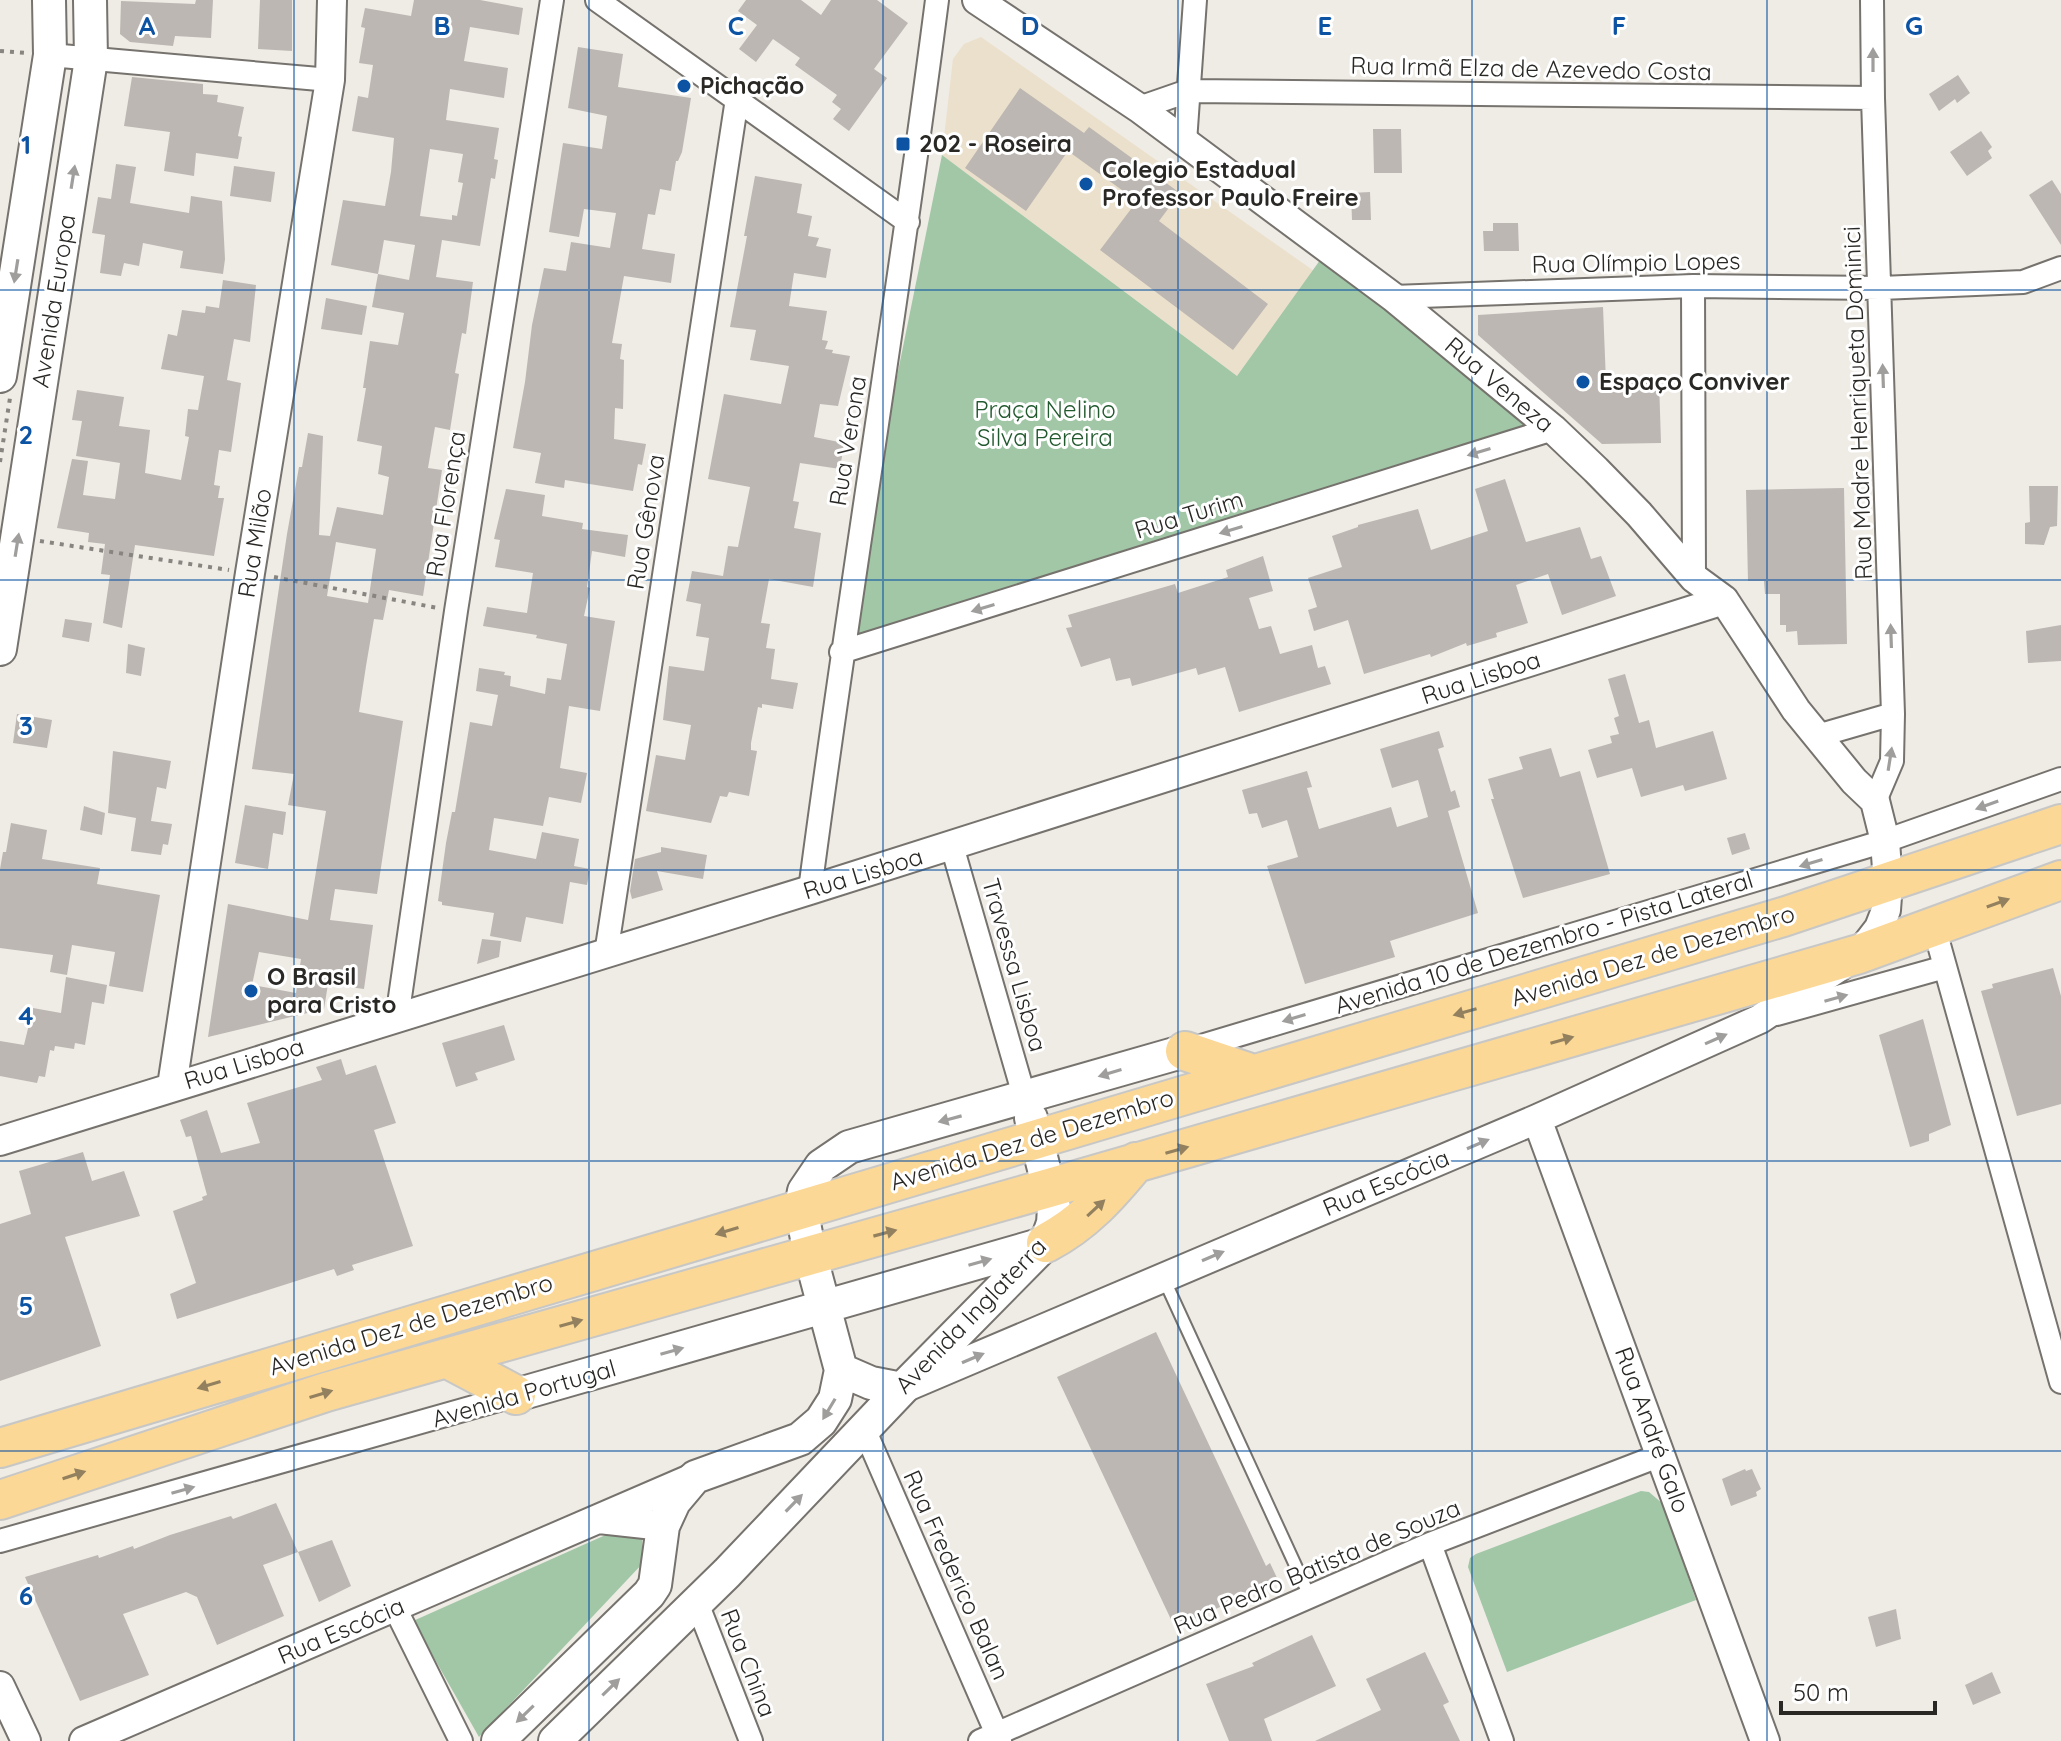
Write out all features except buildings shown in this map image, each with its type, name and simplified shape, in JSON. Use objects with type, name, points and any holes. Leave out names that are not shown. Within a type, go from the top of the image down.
[{"type":"highway","name":"Avenida Dez de Dezembro","points":[[0,1448],[1768,922],[2061,824]]},
{"type":"highway","name":"Avenida Dez de Dezembro","points":[[0,1500],[326,1392],[1049,1188],[1859,954],[2061,880]]},
{"type":"highway","points":[[1185,1051],[1253,1074]]},
{"type":"highway","points":[[1046,1243],[1071,1230],[1103,1202],[1136,1162]]},
{"type":"highway","points":[[446,1358],[516,1395]]},
{"type":"main road","name":"Avenida Europa","points":[[0,376],[50,55],[49,0]]},
{"type":"main road","name":"Avenida Europa","points":[[0,649],[91,59],[90,0]]},
{"type":"main road","name":"Avenida 10 de Dezembro - Pista Lateral","points":[[1025,1099],[1185,1051]]},
{"type":"main road","name":"Avenida Inglaterra","points":[[555,1741],[697,1603],[1046,1243],[1054,1208],[1038,1138],[1025,1099]]},
{"type":"main road","points":[[498,1741],[649,1594],[655,1585],[663,1526],[674,1502],[695,1477],[800,1439],[821,1421],[835,1399],[841,1370],[801,1208],[804,1191],[821,1166],[849,1147],[1025,1099]]},
{"type":"main road","name":"Avenida Portugal","points":[[516,1395],[1046,1243]]},
{"type":"main road","points":[[841,1370],[871,1383],[902,1389]]},
{"type":"main road","points":[[655,1585],[675,1587],[697,1603]]},
{"type":"street","name":"Rua Milão","points":[[172,1086],[250,573],[330,80],[332,0]]},
{"type":"street","name":"Rua Florença","points":[[397,1018],[454,627],[552,0]]},
{"type":"street","points":[[597,0],[908,222]]},
{"type":"street","name":"Rua Verona","points":[[810,890],[841,652],[908,222],[937,0]]},
{"type":"street","name":"Rua Veneza","points":[[977,0],[1185,142],[1393,297],[1553,429],[1639,514],[1694,578],[1724,600],[1796,710],[1854,781],[1875,801]]},
{"type":"street","points":[[1185,142],[1195,0]]},
{"type":"street","name":"Rua Madre Henriqueta Dominici","points":[[1872,0],[1893,714],[1892,761],[1875,801]]},
{"type":"street","points":[[50,55],[330,80]]},
{"type":"street","name":"Rua Irmã Elza de Azevedo Costa","points":[[1139,108],[1188,91],[1873,98]]},
{"type":"street","name":"Rua Gênova","points":[[606,954],[737,99]]},
{"type":"street","name":"Rua Olímpio Lopes","points":[[1393,297],[1693,286],[1881,288],[2023,282],[2061,268]]},
{"type":"street","points":[[1693,286],[1694,578]]},
{"type":"street","name":"Rua Turim","points":[[841,652],[1553,429]]},
{"type":"street","name":"Rua Lisboa","points":[[0,1141],[952,846],[1724,600]]},
{"type":"street","points":[[1817,736],[1893,714]]},
{"type":"street","name":"Avenida 10 de Dezembro - Pista Lateral","points":[[1185,1051],[1885,841],[2061,779]]},
{"type":"street","points":[[1859,954],[1879,928],[1886,910],[1885,841],[1875,801]]},
{"type":"street","name":"Travessa Lisboa","points":[[952,846],[1025,1099]]},
{"type":"street","points":[[1934,927],[2061,1382]]},
{"type":"street","name":"Rua Escócia","points":[[902,1389],[1537,1119],[1760,1019],[1859,954]]},
{"type":"street","points":[[1760,1019],[1945,967]]},
{"type":"street","name":"Rua André Galo","points":[[1537,1119],[1765,1741]]},
{"type":"street","name":"Avenida Portugal","points":[[0,1541],[516,1395]]},
{"type":"street","name":"Rua Frederico Balan","points":[[864,1429],[992,1739]]},
{"type":"street","name":"Rua Pedro Batista de Souza","points":[[992,1739],[1430,1544],[1661,1455]]},
{"type":"street","name":"Rua Escócia","points":[[84,1741],[695,1477]]},
{"type":"street","points":[[598,1518],[663,1526]]},
{"type":"street","points":[[1430,1544],[1502,1741]]},
{"type":"street","name":"Rua China","points":[[697,1603],[751,1741]]},
{"type":"street","points":[[395,1608],[461,1741]]},
{"type":"street","points":[[0,1686],[26,1741]]},
{"type":"lane","points":[[1163,1277],[1310,1597]]},
{"type":"shaded area","name":"Colegio Estadual Professor Paulo Freire","points":[[981,37],[1314,271],[1237,376],[942,155],[953,59],[964,44]]},
{"type":"green space","name":"Praça Nelino Silva Pereira","points":[[942,155],[1237,376],[1328,249],[1553,429],[841,652]]},
{"type":"green space","points":[[1641,1491],[1649,1492],[1663,1504],[1696,1600],[1507,1672],[1468,1567],[1470,1558]]},
{"type":"green space","points":[[628,1525],[642,1535],[643,1563],[479,1737],[413,1621]]},
{"type":"place","name":"Pichação","points":[[684,86]]},
{"type":"place","name":"202 - Roseira","points":[[903,144]]},
{"type":"place","name":"Colegio Estadual Professor Paulo Freire","points":[[1086,184]]},
{"type":"place","name":"Espaço Conviver","points":[[1583,382]]},
{"type":"place","name":"O Brasil para Cristo","points":[[251,991]]}]
